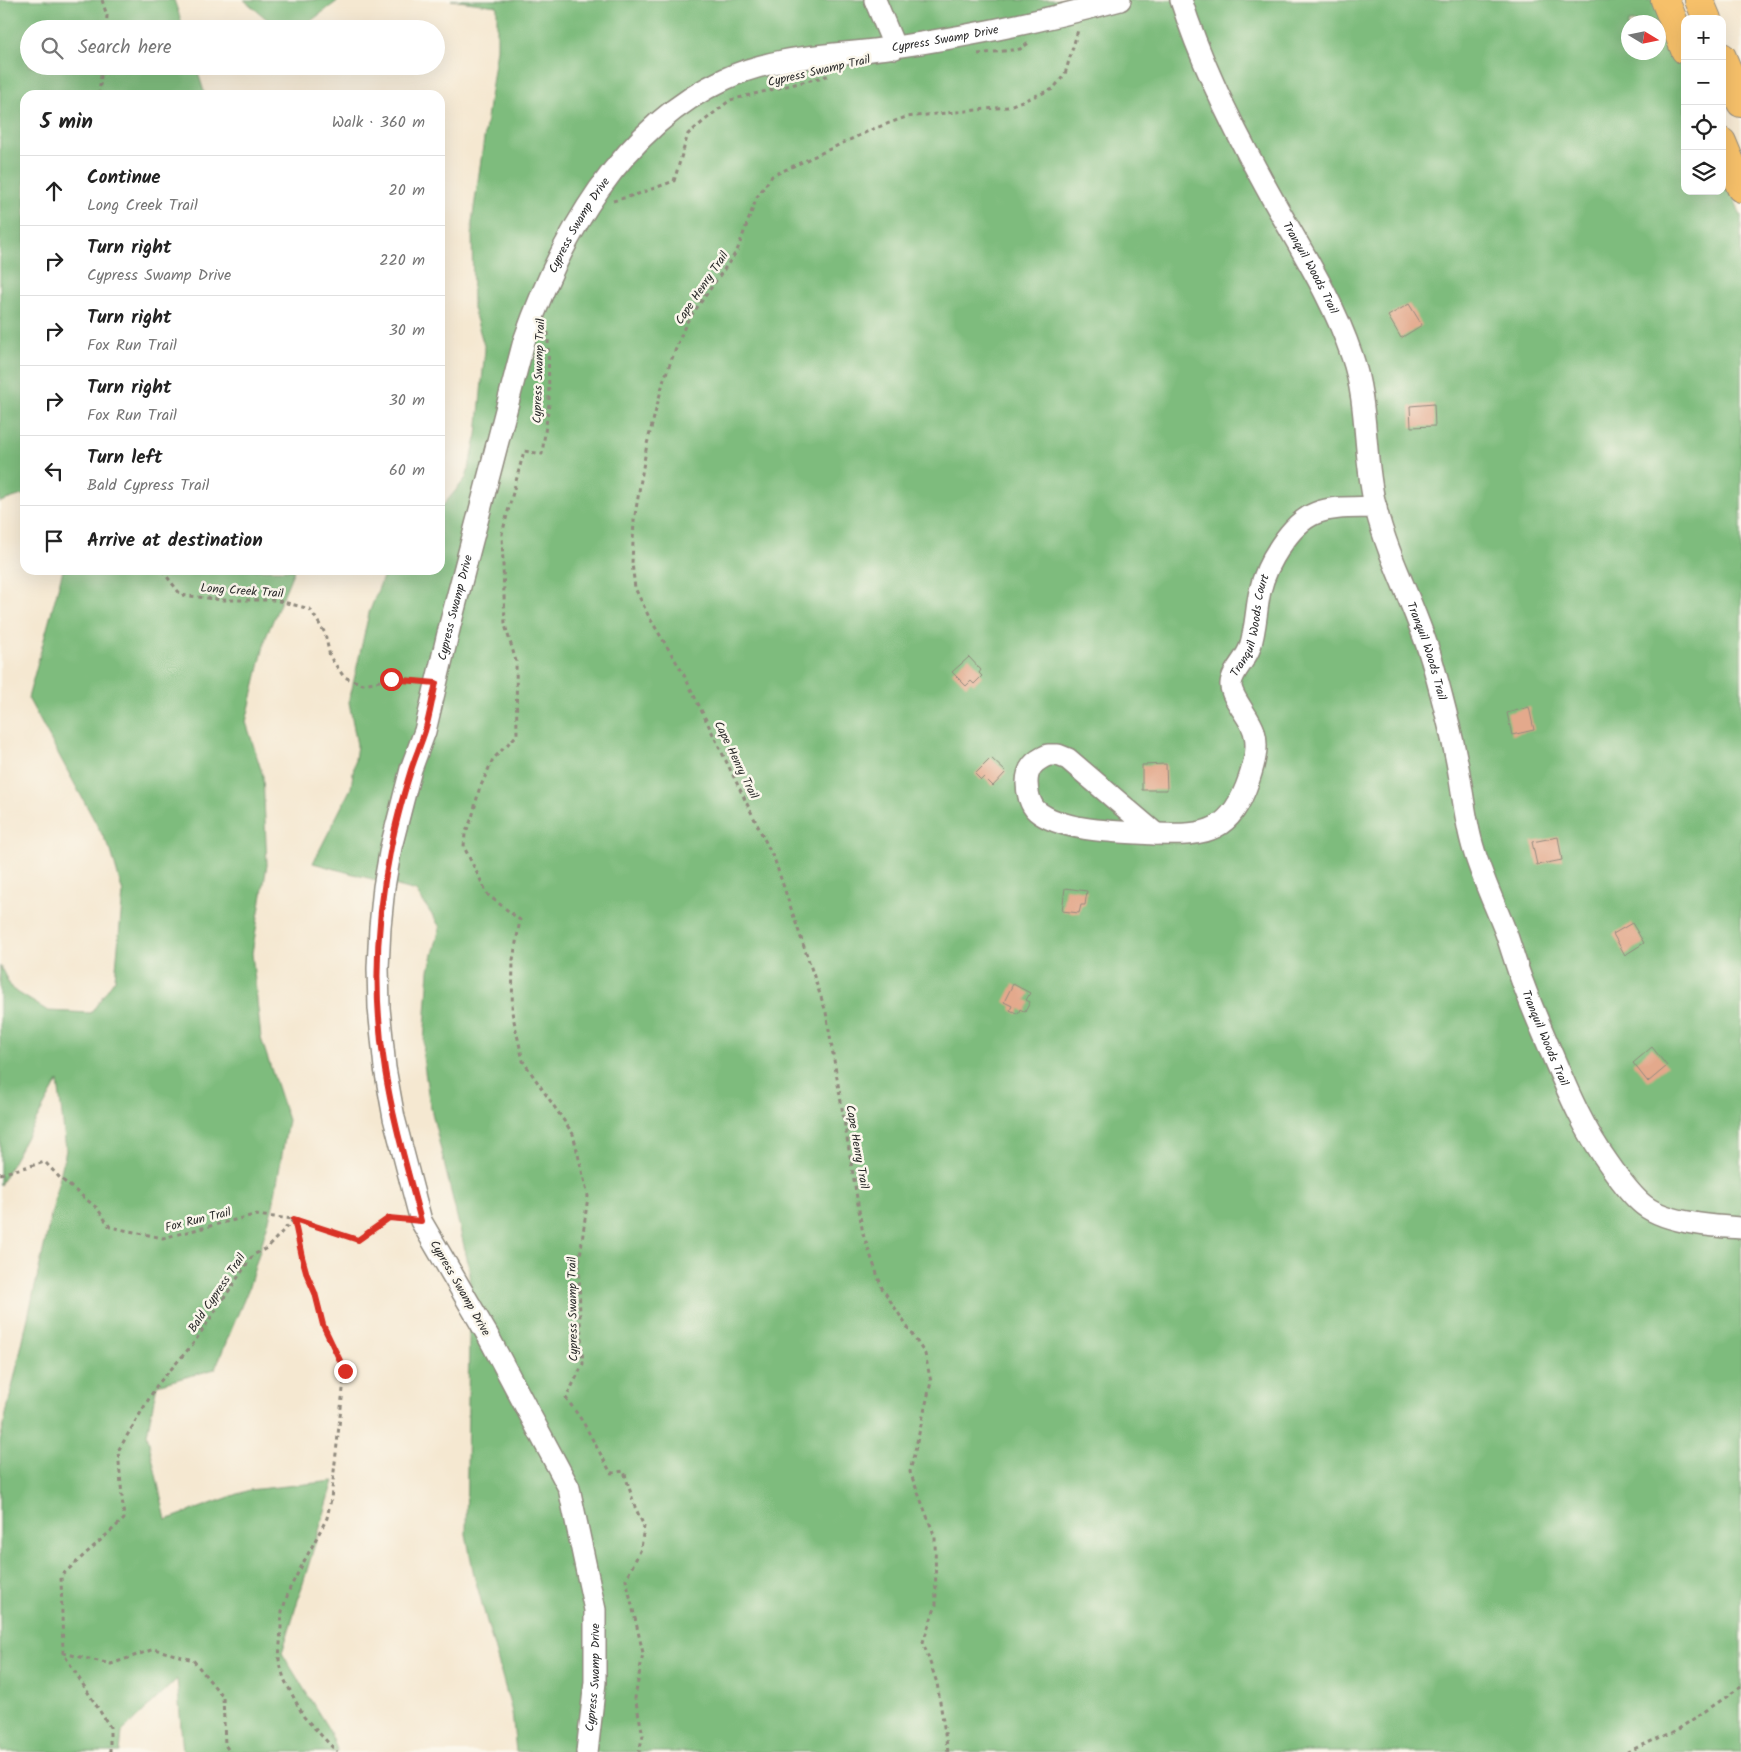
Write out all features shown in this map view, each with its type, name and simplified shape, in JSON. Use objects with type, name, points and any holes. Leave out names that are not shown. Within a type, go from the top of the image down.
[{"type":"highway","points":[[1665,0],[1681,40]]},
{"type":"highway","points":[[1700,0],[1706,15]]},
{"type":"highway","points":[[1723,60],[1741,103]]},
{"type":"highway","points":[[1725,150],[1741,188]]},
{"type":"street","points":[[875,0],[894,48]]},
{"type":"street","name":"Cypress Swamp Drive","points":[[587,1752],[595,1682],[595,1610],[569,1488],[487,1334],[421,1221],[394,1118],[384,1068],[379,1008],[378,968],[382,903],[391,847],[411,769],[425,732],[524,341],[538,299],[557,259],[600,187],[628,152],[649,130],[677,106],[698,92],[726,78],[786,61],[894,48],[982,32],[1084,10],[1120,0]]},
{"type":"street","name":"Tranquil Woods Trail","points":[[1181,0],[1209,75],[1233,126],[1262,182],[1312,267],[1352,354],[1363,409],[1369,469],[1376,507],[1391,558],[1426,640],[1456,758],[1474,852],[1506,934],[1524,988],[1569,1096],[1592,1141],[1621,1181],[1642,1205],[1673,1219],[1741,1228]]},
{"type":"street","name":"Tranquil Woods Court","points":[[1156,834],[1068,759],[1058,755],[1048,755],[1038,759],[1030,766],[1027,791],[1036,811],[1054,820],[1073,826],[1116,832],[1156,834],[1198,834],[1212,830],[1225,822],[1235,811],[1245,792],[1253,768],[1257,747],[1252,727],[1232,691],[1231,683],[1250,647],[1260,591],[1275,552],[1303,520],[1314,514],[1331,509],[1376,507]]},
{"type":"path","points":[[102,0],[107,20]]},
{"type":"path","name":"Cape Henry Trail","points":[[948,1752],[937,1683],[923,1642],[936,1605],[935,1537],[910,1472],[931,1382],[925,1354],[882,1288],[863,1234],[826,1012],[775,861],[683,673],[649,617],[635,588],[632,563],[634,521],[647,444],[662,388],[686,323],[737,252],[756,197],[772,176],[873,128],[906,117],[1007,107],[1053,89],[1065,74],[1084,10]]},
{"type":"path","points":[[972,54],[1020,49],[1036,39]]},
{"type":"path","points":[[100,90],[101,75]]},
{"type":"path","name":"Cypress Swamp Trail","points":[[607,202],[638,194],[674,181],[688,134],[730,100],[832,75]]},
{"type":"path","name":"Cypress Swamp Trail","points":[[548,326],[549,404],[542,454],[524,451],[502,534],[505,625],[516,661],[517,735],[493,759],[479,790],[472,818],[465,834],[464,847],[488,895],[520,920],[513,960],[512,1012],[523,1061],[573,1134],[588,1196],[579,1264],[580,1321],[584,1364],[566,1398],[583,1422],[611,1472],[624,1471],[635,1507],[644,1526],[641,1550],[626,1579],[643,1653],[635,1698],[643,1735],[639,1752]]},
{"type":"path","name":"Long Creek Trail","points":[[167,575],[181,595],[223,600],[275,600],[310,609],[325,633],[330,657],[344,677],[363,684],[391,679],[436,683]]},
{"type":"path","name":"Fox Run Trail","points":[[0,1174],[45,1162],[60,1178],[97,1208],[110,1227],[163,1238],[254,1215],[294,1219],[358,1240],[389,1218],[421,1221]]},
{"type":"path","points":[[294,1219],[302,1257],[315,1293],[323,1325],[345,1371],[331,1498],[327,1518],[290,1588],[284,1604],[279,1660],[284,1679],[304,1717],[337,1752]]},
{"type":"path","name":"Bald Cypress Trail","points":[[63,1653],[61,1576],[124,1519],[118,1451],[157,1385],[193,1344],[253,1255],[267,1248],[294,1219]]},
{"type":"path","points":[[63,1653],[111,1664],[154,1648],[193,1660],[223,1697],[224,1745],[230,1752]]},
{"type":"path","points":[[63,1653],[110,1727],[110,1752]]},
{"type":"path","points":[[1627,1752],[1676,1730],[1741,1687]]},
{"type":"green space","points":[[0,0],[174,0],[181,20],[20,20],[20,75],[199,75],[203,90],[20,90],[20,496],[0,502]]},
{"type":"green space","points":[[244,0],[339,0],[312,20],[268,20]]},
{"type":"green space","points":[[451,0],[1659,0],[1665,15],[1621,15],[1621,60],[1666,60],[1666,18],[1681,58],[1681,195],[1726,195],[1726,177],[1741,216],[1741,1752],[516,1752],[512,1712],[474,1575],[466,1534],[470,1271],[429,1100],[423,1057],[429,970],[440,927],[416,891],[313,863],[351,788],[357,745],[349,702],[369,613],[383,577],[384,575],[445,575],[445,503],[466,478],[477,435],[485,349],[473,308],[472,222],[497,49],[497,6]]},
{"type":"green space","points":[[62,575],[292,575],[266,637],[246,722],[263,776],[267,865],[252,953],[261,1038],[288,1120],[273,1206],[248,1290],[215,1369],[157,1385],[147,1434],[166,1520],[249,1490],[334,1481],[282,1653],[329,1730],[338,1752],[183,1752],[177,1679],[122,1732],[120,1752],[0,1752],[0,1441],[66,1150],[58,1081],[0,1185],[0,966],[12,989],[48,1011],[91,1013],[115,979],[123,893],[111,851],[28,698]]},
{"type":"building","points":[[1409,304],[1422,325],[1401,338],[1388,316]]},
{"type":"building","points":[[1434,404],[1435,426],[1411,427],[1410,406]]},
{"type":"building","points":[[969,657],[981,670],[979,673],[982,676],[974,684],[971,681],[966,686],[952,672]]},
{"type":"building","points":[[1529,707],[1534,730],[1512,735],[1507,713]]},
{"type":"building","points":[[991,758],[1006,772],[993,786],[984,777],[981,780],[975,774]]},
{"type":"building","points":[[1166,764],[1167,790],[1142,790],[1142,765]]},
{"type":"building","points":[[1558,837],[1562,860],[1537,865],[1532,842]]},
{"type":"building","points":[[1065,888],[1087,891],[1085,905],[1081,905],[1079,913],[1062,911]]},
{"type":"building","points":[[1632,923],[1644,943],[1625,955],[1613,934]]},
{"type":"building","points":[[1013,984],[1030,993],[1026,1000],[1030,1002],[1025,1012],[1020,1009],[1018,1014],[1010,1010],[1012,1006],[1004,1002]]},
{"type":"building","points":[[1652,1047],[1667,1066],[1648,1082],[1633,1063]]},
{"type":"route","points":[[345,1371],[323,1325],[315,1293],[302,1257],[294,1219],[358,1240],[389,1218],[421,1221],[394,1118],[384,1068],[378,968],[384,887],[391,847],[411,769],[425,732],[436,683],[391,679]]}]
